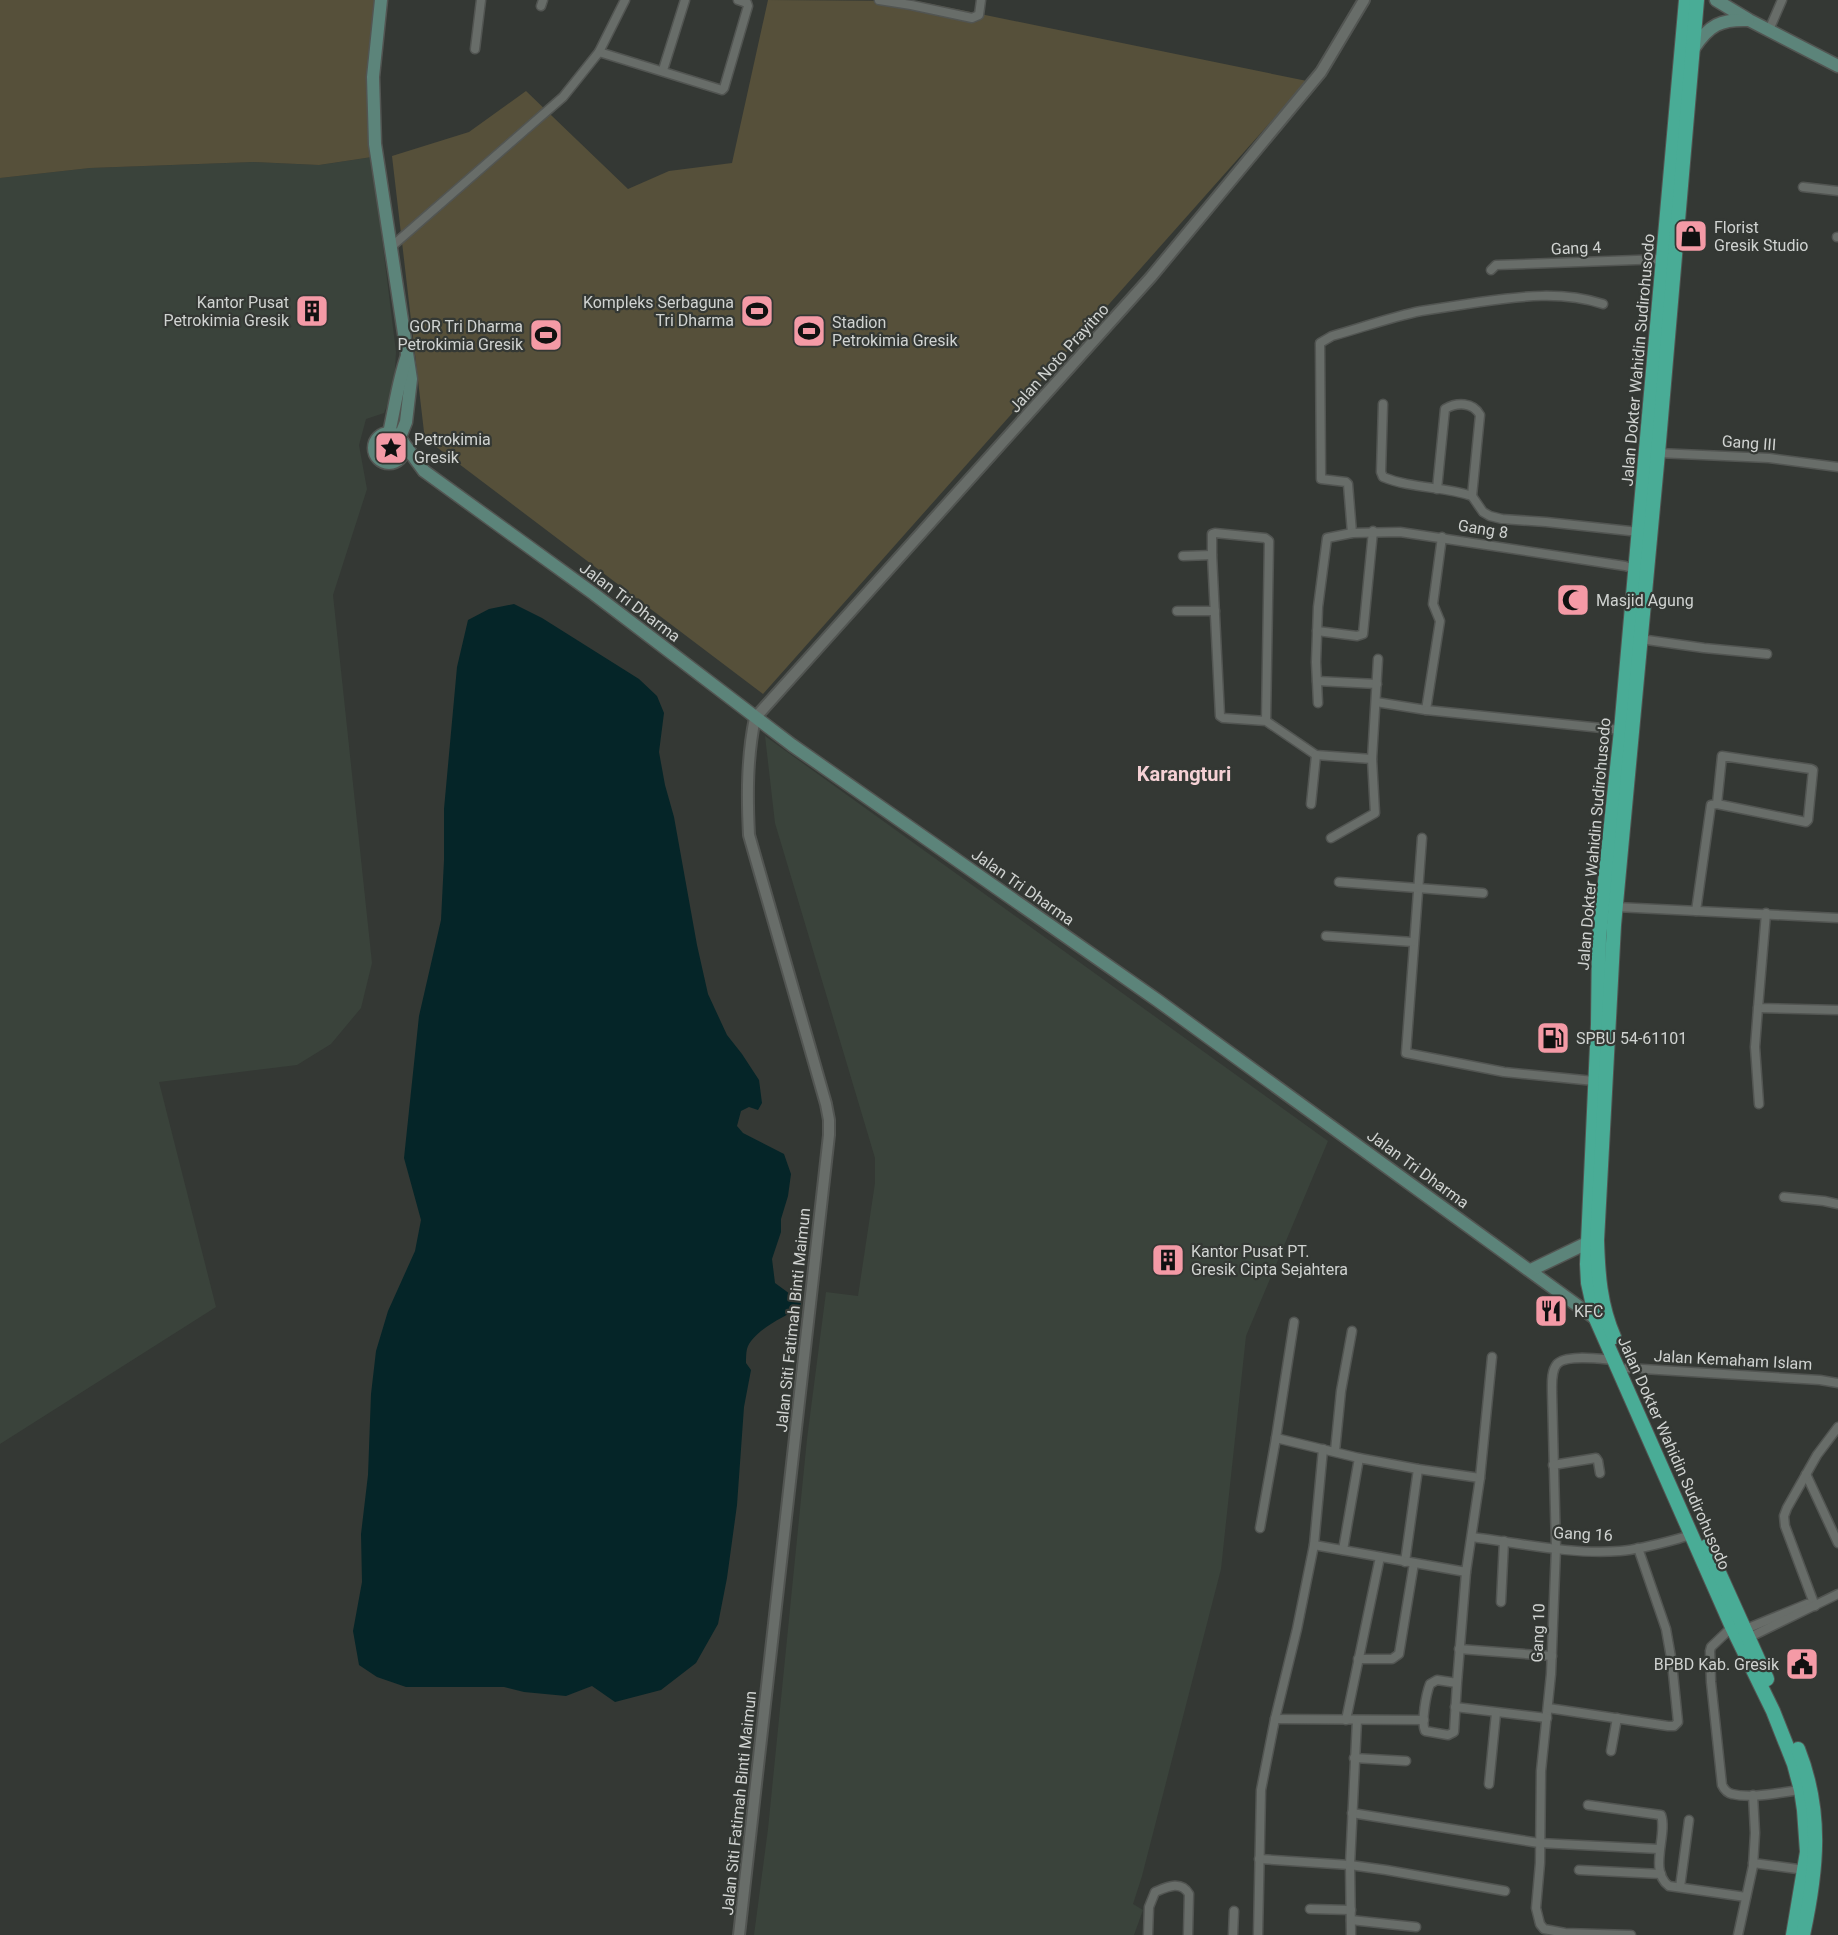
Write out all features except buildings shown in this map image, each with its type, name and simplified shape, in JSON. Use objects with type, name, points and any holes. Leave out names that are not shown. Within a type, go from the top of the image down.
[{"type":"highway","name":"Jalan Dokter Wahidin Sudirohusodo","points":[[1592,1242],[1616,907],[1640,639],[1644,532],[1664,259],[1686,0]]},
{"type":"highway","name":"Jalan Dokter Wahidin Sudirohusodo","points":[[1697,0],[1658,453],[1635,569],[1599,938],[1592,1242],[1603,1305],[1602,1320],[1614,1360],[1692,1534],[1801,1756],[1813,1799],[1816,1830],[1815,1864],[1803,1935]]},
{"type":"highway","name":"Jalan Dokter Wahidin Sudirohusodo","points":[[1602,1320],[1627,1368],[1794,1764],[1801,1790],[1807,1852],[1793,1935]]},
{"type":"main road","points":[[381,0],[373,77],[375,144],[408,355],[400,374],[397,398],[397,437],[404,450],[400,459],[392,463],[384,463],[374,449],[379,437],[397,437]]},
{"type":"main road","points":[[1716,0],[1749,20],[1838,66]]},
{"type":"main road","points":[[1694,48],[1703,34],[1712,26],[1724,21],[1749,20]]},
{"type":"main road","name":"Jalan Tri Dharma","points":[[397,437],[424,471],[585,588],[755,718],[1157,1000],[1602,1320]]},
{"type":"main road","name":"Jalan Tri Dharma","points":[[392,463],[424,471]]},
{"type":"main road","points":[[1531,1270],[1592,1242]]},
{"type":"street","points":[[475,49],[481,0]]},
{"type":"street","points":[[391,247],[563,97],[599,52],[625,0]]},
{"type":"street","points":[[663,70],[685,0]]},
{"type":"street","points":[[599,52],[723,90],[748,6],[747,3],[738,0]]},
{"type":"street","points":[[879,0],[911,2],[961,17],[972,18],[979,15],[981,0]]},
{"type":"street","name":"Jalan Noto Prayitno","points":[[755,718],[1151,277],[1321,72],[1364,0]]},
{"type":"street","points":[[1769,30],[1782,0]]},
{"type":"street","points":[[1803,187],[1838,191]]},
{"type":"street","name":"Gang 4","points":[[1491,270],[1496,265],[1664,259]]},
{"type":"street","points":[[1352,533],[1348,484],[1321,479],[1320,342],[1332,336],[1418,312],[1493,300],[1535,295],[1573,296],[1603,304]]},
{"type":"street","points":[[1383,404],[1381,472],[1383,477],[1400,484],[1459,491],[1472,495]]},
{"type":"street","points":[[1437,489],[1445,410],[1454,405],[1469,405],[1476,408],[1480,415],[1472,495],[1483,512],[1502,519],[1644,532]]},
{"type":"street","name":"Gang III","points":[[1658,453],[1769,458],[1838,467]]},
{"type":"street","points":[[1318,703],[1317,630],[1357,636],[1363,634],[1373,531]]},
{"type":"street","name":"Gang 8","points":[[1317,630],[1326,539],[1352,533],[1373,531],[1442,537],[1635,569]]},
{"type":"street","points":[[1266,721],[1269,542],[1265,538],[1215,533],[1212,534],[1212,555],[1221,716],[1266,721],[1316,755],[1372,759]]},
{"type":"street","points":[[1426,710],[1440,621],[1433,603],[1442,537]]},
{"type":"street","points":[[1183,556],[1212,555]]},
{"type":"street","points":[[1177,611],[1215,611]]},
{"type":"street","points":[[1640,639],[1767,654]]},
{"type":"street","points":[[1331,838],[1374,815],[1372,759],[1378,659]]},
{"type":"street","points":[[1317,681],[1377,684]]},
{"type":"street","points":[[1376,702],[1426,710],[1621,730]]},
{"type":"street","name":"Jalan Siti Fatimah Binti Maimun","points":[[739,1935],[829,1135],[826,1104],[749,835],[747,793],[750,742],[755,718]]},
{"type":"street","points":[[1311,804],[1316,755]]},
{"type":"street","points":[[1696,912],[1712,804],[1806,822],[1813,771],[1722,756],[1717,804]]},
{"type":"street","points":[[1422,838],[1406,1053],[1504,1072],[1594,1081]]},
{"type":"street","points":[[1339,882],[1484,893]]},
{"type":"street","points":[[1616,907],[1838,918]]},
{"type":"street","points":[[1759,1104],[1755,1047],[1766,913]]},
{"type":"street","points":[[1326,936],[1413,942]]},
{"type":"street","points":[[1758,1008],[1838,1010]]},
{"type":"street","points":[[1784,1197],[1838,1204]]},
{"type":"street","points":[[1260,1528],[1293,1322]]},
{"type":"street","points":[[1335,1451],[1341,1391],[1352,1331]]},
{"type":"street","points":[[1456,1683],[1437,1680],[1430,1684],[1424,1720],[1425,1731],[1450,1734],[1454,1730],[1466,1572],[1480,1478],[1492,1357]]},
{"type":"street","name":"Gang 10","points":[[1565,1934],[1544,1929],[1540,1924],[1536,1908],[1540,1863],[1541,1771],[1552,1656],[1556,1548],[1553,1371],[1556,1364],[1566,1358],[1614,1360]]},
{"type":"street","name":"Jalan Kemaham Islam","points":[[1627,1368],[1838,1383]]},
{"type":"street","points":[[1817,1603],[1785,1526],[1784,1516],[1806,1474],[1838,1427]]},
{"type":"street","points":[[1276,1438],[1359,1458],[1480,1478]]},
{"type":"street","points":[[1258,1935],[1258,1859],[1262,1790],[1275,1719],[1314,1545],[1323,1449]]},
{"type":"street","points":[[1343,1550],[1359,1458]]},
{"type":"street","points":[[1553,1465],[1596,1458],[1600,1473]]},
{"type":"street","points":[[1358,1659],[1392,1659],[1399,1654],[1418,1469]]},
{"type":"street","points":[[1806,1474],[1838,1543]]},
{"type":"street","name":"Gang 16","points":[[1472,1537],[1556,1548],[1608,1551],[1638,1548],[1692,1534]]},
{"type":"street","points":[[1501,1602],[1504,1541]]},
{"type":"street","points":[[1314,1545],[1466,1572]]},
{"type":"street","points":[[1548,1708],[1676,1725],[1679,1718],[1666,1629],[1638,1548]]},
{"type":"street","points":[[1346,1720],[1380,1557]]},
{"type":"street","points":[[1801,1790],[1753,1795],[1732,1794],[1725,1791],[1720,1772],[1710,1651],[1711,1647],[1740,1634],[1838,1594]]},
{"type":"street","points":[[1459,1649],[1552,1656]]},
{"type":"street","points":[[1455,1707],[1547,1718]]},
{"type":"street","points":[[1489,1784],[1496,1713]]},
{"type":"street","points":[[1611,1752],[1617,1718]]},
{"type":"street","points":[[1275,1719],[1424,1720]]},
{"type":"street","points":[[1351,1935],[1350,1865],[1357,1720]]},
{"type":"street","points":[[1354,1758],[1407,1761]]},
{"type":"street","points":[[1738,1935],[1753,1863],[1755,1833],[1753,1795]]},
{"type":"street","points":[[1588,1805],[1660,1815],[1662,1821],[1659,1849],[1661,1874],[1669,1886],[1746,1897]]},
{"type":"street","points":[[1352,1813],[1539,1843],[1659,1849]]},
{"type":"street","points":[[1680,1887],[1689,1820]]},
{"type":"street","points":[[1258,1859],[1350,1865],[1505,1891]]},
{"type":"street","points":[[1753,1863],[1805,1870]]},
{"type":"street","points":[[1579,1870],[1661,1874]]},
{"type":"street","points":[[1148,1935],[1149,1907],[1155,1892],[1181,1885],[1189,1894],[1188,1935]]},
{"type":"street","points":[[1310,1909],[1416,1927]]},
{"type":"street","points":[[1233,1935],[1234,1911]]},
{"type":"street","points":[[1565,1934],[1631,1935]]},
{"type":"shaded area","points":[[0,0],[375,0],[372,157],[319,165],[253,162],[90,168],[0,178]]},
{"type":"shaded area","name":"Kompleks Serbaguna Tri Dharma","points":[[768,0],[917,1],[1307,81],[763,694],[426,439],[392,156],[469,132],[526,91],[628,189],[669,171],[732,163]]},
{"type":"shaded area","name":"Petrokimia Gresik","points":[[372,157],[396,352],[394,389],[384,413],[366,419],[359,445],[367,489],[333,595],[372,963],[361,1008],[331,1044],[297,1065],[159,1082],[216,1307],[0,1444],[0,178],[90,168],[253,162],[319,165]]},
{"type":"shaded area","points":[[765,736],[1328,1141],[1246,1336],[1221,1569],[1133,1904],[1143,1910],[1134,1935],[754,1935],[768,1829],[807,1439],[826,1292],[858,1296],[875,1183],[875,1158],[775,823]]},
{"type":"water","points":[[514,604],[542,618],[639,679],[657,696],[664,713],[659,752],[674,817],[708,994],[727,1035],[759,1080],[762,1103],[758,1110],[749,1107],[741,1111],[737,1126],[743,1133],[784,1154],[791,1174],[788,1196],[781,1219],[781,1232],[772,1259],[775,1283],[801,1302],[800,1308],[755,1336],[747,1349],[746,1363],[751,1370],[744,1407],[737,1505],[718,1624],[696,1663],[661,1690],[615,1702],[592,1686],[566,1696],[524,1692],[504,1687],[406,1687],[377,1677],[359,1665],[353,1631],[362,1582],[361,1534],[368,1475],[371,1394],[376,1351],[388,1311],[415,1251],[421,1220],[404,1158],[419,1016],[441,920],[444,809],[457,667],[468,620],[489,609]]},
{"type":"place","name":"Florist Gresik Studio","points":[[1691,236]]},
{"type":"place","name":"Kantor Pusat Petrokimia Gresik","points":[[312,311]]},
{"type":"place","name":"Kompleks Serbaguna Tri Dharma","points":[[757,311]]},
{"type":"place","name":"Stadion Petrokimia Gresik","points":[[809,331]]},
{"type":"place","name":"GOR Tri Dharma Petrokimia Gresik","points":[[546,335]]},
{"type":"place","name":"Petrokimia Gresik","points":[[391,448]]},
{"type":"place","name":"Masjid Agung","points":[[1573,600]]},
{"type":"place","name":"SPBU 54-61101","points":[[1553,1038]]},
{"type":"place","name":"Kantor Pusat PT. Gresik Cipta Sejahtera","points":[[1168,1260]]},
{"type":"place","name":"KFC","points":[[1551,1311]]},
{"type":"place","name":"BPBD Kab. Gresik","points":[[1802,1664]]},
{"type":"district","name":"Karangturi","points":[[1184,774]]}]
